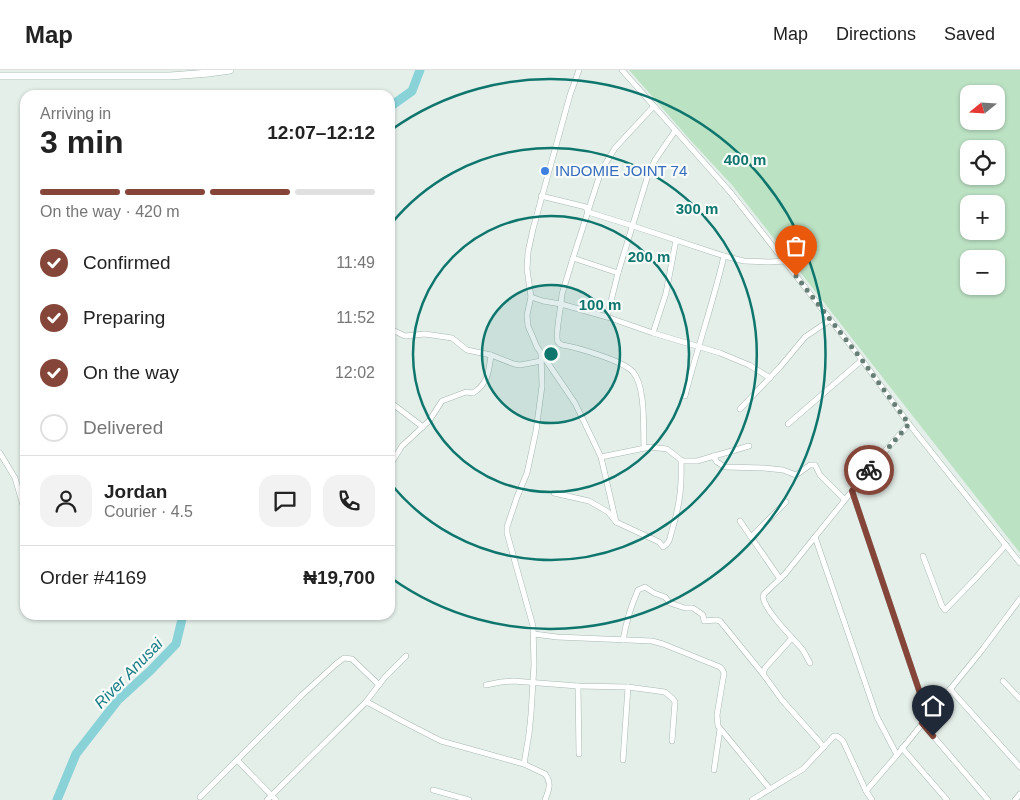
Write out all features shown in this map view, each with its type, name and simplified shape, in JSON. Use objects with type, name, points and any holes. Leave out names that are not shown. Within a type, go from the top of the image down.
[{"type":"street","points":[[0,76],[170,76],[230,70]]},
{"type":"street","points":[[579,70],[541,196],[528,252],[527,269],[531,298],[527,315],[528,326],[540,352],[575,403],[600,457],[616,522]]},
{"type":"street","points":[[622,70],[653,107],[731,192],[862,360],[909,424],[1020,563]]},
{"type":"street","points":[[644,447],[642,397],[633,372],[617,362],[562,345],[557,340],[557,326],[562,294],[601,171],[615,148],[653,107]]},
{"type":"street","points":[[607,317],[618,273],[648,174],[655,160],[675,131]]},
{"type":"street","points":[[541,196],[586,207],[588,212],[724,256],[744,261],[785,261]]},
{"type":"street","points":[[653,333],[666,293],[676,240]]},
{"type":"street","points":[[685,396],[698,346],[713,302],[724,256]]},
{"type":"street","points":[[573,258],[618,273]]},
{"type":"street","points":[[531,298],[607,317],[698,346],[749,365],[770,378]]},
{"type":"street","points":[[740,410],[805,337],[830,320]]},
{"type":"street","points":[[395,331],[405,336],[425,334],[452,338],[467,350],[491,355],[518,364],[541,361]]},
{"type":"street","points":[[524,764],[530,734],[534,634],[507,534],[510,517],[527,473],[533,448],[542,386],[540,352]]},
{"type":"street","points":[[395,457],[402,446],[434,414],[442,401],[466,392],[473,393],[482,387],[489,373],[491,355]]},
{"type":"street","points":[[788,424],[862,360]]},
{"type":"street","points":[[395,406],[423,427]]},
{"type":"street","points":[[810,663],[802,649],[763,600],[764,594],[780,579],[844,499],[909,424]]},
{"type":"street","points":[[600,457],[644,447],[656,447],[667,449],[681,460],[688,462],[749,446]]},
{"type":"street","points":[[0,453],[15,478],[20,495]]},
{"type":"street","points":[[713,456],[725,467],[783,470],[796,475],[810,465],[815,465],[820,475],[844,499]]},
{"type":"street","points":[[554,493],[589,501],[608,512],[616,522],[659,542],[663,547],[667,546],[678,508],[682,478],[681,460]]},
{"type":"street","points":[[852,491],[928,717]]},
{"type":"street","points":[[751,537],[786,502]]},
{"type":"street","points":[[740,522],[780,579]]},
{"type":"street","points":[[815,537],[877,717],[897,755]]},
{"type":"street","points":[[923,556],[945,610],[1006,545]]},
{"type":"street","points":[[623,640],[625,627],[638,590],[646,587],[654,593],[665,597],[670,603],[685,608],[693,608],[703,616],[704,621],[720,621],[782,700],[824,747]]},
{"type":"street","points":[[866,791],[950,690],[1020,599]]},
{"type":"street","points":[[534,634],[663,644],[722,669],[724,673],[717,715],[720,729],[770,789]]},
{"type":"street","points":[[763,674],[765,668],[792,638]]},
{"type":"street","points":[[267,800],[365,702],[406,656]]},
{"type":"street","points":[[200,797],[309,689],[344,658],[352,659],[379,685]]},
{"type":"street","points":[[486,685],[514,681],[578,686],[628,687],[665,692],[675,702],[672,741]]},
{"type":"street","points":[[1003,681],[1020,700]]},
{"type":"street","points":[[578,686],[579,754]]},
{"type":"street","points":[[623,760],[628,687]]},
{"type":"street","points":[[950,690],[1020,767]]},
{"type":"street","points":[[365,702],[369,702],[441,741],[524,764],[545,774],[550,784],[546,800]]},
{"type":"street","points":[[922,723],[988,800]]},
{"type":"street","points":[[714,770],[720,729]]},
{"type":"street","points":[[752,800],[803,769],[834,736],[843,741],[870,799]]},
{"type":"street","points":[[902,748],[947,800]]},
{"type":"street","points":[[237,760],[276,800]]},
{"type":"street","points":[[433,790],[469,800]]},
{"type":"street","points":[[1015,800],[1020,794]]},
{"type":"green space","points":[[629,70],[1020,70],[1020,553],[732,185]]},
{"type":"waterway","name":"River Anusai","points":[[395,103],[412,91],[420,70]]},
{"type":"waterway","name":"River Anusai","points":[[57,800],[76,754],[118,700],[176,644],[182,620]]},
{"type":"way so far","points":[[796,276],[909,424],[869,470]]},
{"type":"place","name":"INDOMIE JOINT 74","points":[[545,171]]},
{"type":"route","points":[[869,470],[852,491],[928,717],[922,723],[933,736]]}]
